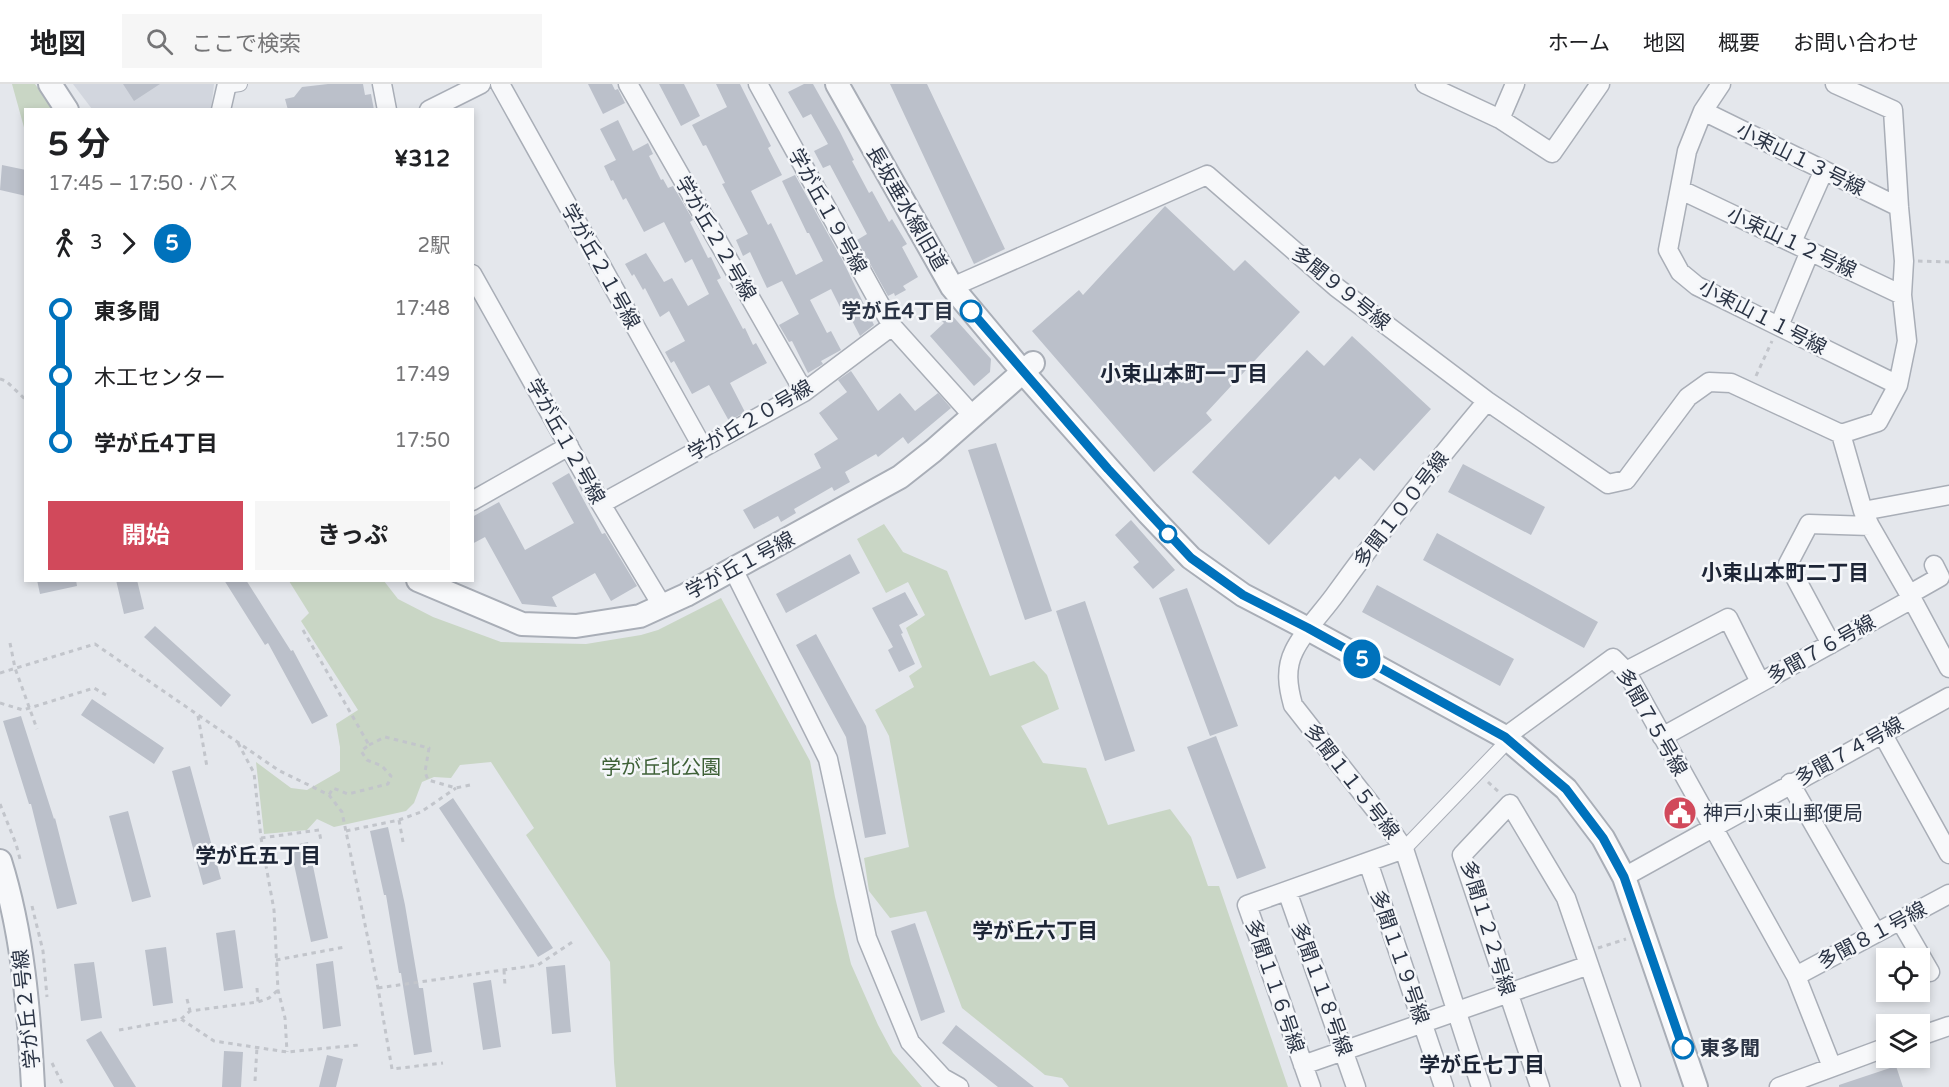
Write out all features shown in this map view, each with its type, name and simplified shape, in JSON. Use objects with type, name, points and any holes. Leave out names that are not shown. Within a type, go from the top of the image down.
[{"type":"street","points":[[50,84],[66,108]]},
{"type":"street","points":[[222,108],[233,84]]},
{"type":"street","points":[[381,84],[387,108]]},
{"type":"street","points":[[433,108],[481,84]]},
{"type":"street","name":"学が丘２１号線","points":[[500,84],[703,448]]},
{"type":"street","name":"学が丘２２号線","points":[[628,84],[804,392]]},
{"type":"street","name":"学が丘１９号線","points":[[758,84],[892,326],[973,416]]},
{"type":"street","name":"長坂垂水線旧道","points":[[837,84],[959,284],[1148,513],[1191,558],[1243,595],[1312,624],[1507,738],[1566,789],[1630,874],[1711,1087]]},
{"type":"street","name":"長坂垂水線旧道","points":[[852,84],[952,262],[959,284]]},
{"type":"street","points":[[1425,84],[1500,119],[1552,153],[1600,84]]},
{"type":"street","points":[[1500,119],[1515,84]]},
{"type":"street","name":"小束山１１号線","points":[[1721,84],[1703,111],[1687,151],[1668,250],[1680,272],[1697,286],[1898,385]]},
{"type":"street","points":[[1749,392],[1841,434],[1878,422],[1898,385],[1907,341],[1902,295],[1904,261],[1893,110],[1835,84]]},
{"type":"street","name":"小束山１３号線","points":[[1703,111],[1899,207]]},
{"type":"street","points":[[1791,242],[1824,170]]},
{"type":"street","name":"多聞９９号線","points":[[959,284],[1207,175],[1336,287],[1486,401],[1608,484],[1626,480],[1688,397],[1709,382],[1731,383],[1749,392]]},
{"type":"street","name":"小束山１２号線","points":[[1681,190],[1902,295]]},
{"type":"street","points":[[1779,326],[1810,251]]},
{"type":"street","name":"学が丘１２号線","points":[[474,278],[601,504],[663,607]]},
{"type":"street","name":"学が丘２０号線","points":[[601,504],[804,392],[892,326]]},
{"type":"street","name":"学が丘１号線","points":[[423,582],[522,624],[576,626],[640,616],[663,607],[900,477],[1028,367]]},
{"type":"street","name":"多聞１００号線","points":[[1312,624],[1486,401]]},
{"type":"street","points":[[1841,434],[1867,519],[1949,668]]},
{"type":"street","points":[[475,494],[569,446]]},
{"type":"street","points":[[1831,644],[1788,564],[1809,524],[1867,519],[1949,495]]},
{"type":"street","name":"多聞７６号線","points":[[1662,737],[1831,644],[1911,596],[1940,577],[1934,565]]},
{"type":"street","points":[[733,569],[828,759],[867,938],[910,1042],[943,1078],[959,1087]]},
{"type":"street","points":[[1626,671],[1728,618],[1760,682]]},
{"type":"street","name":"多聞１１５号線","points":[[1312,624],[1293,653],[1287,673],[1293,705],[1404,849],[1480,1087]]},
{"type":"street","name":"多聞７５号線","points":[[1507,738],[1613,658],[1626,671],[1796,976],[1832,1066]]},
{"type":"street","name":"多聞７４号線","points":[[1630,874],[1790,783],[1949,697]]},
{"type":"street","points":[[1882,733],[1949,854]]},
{"type":"street","points":[[1404,849],[1479,772],[1507,738]]},
{"type":"street","points":[[1790,783],[1876,933]]},
{"type":"street","points":[[1510,804],[1566,898],[1631,1087]]},
{"type":"street","name":"多聞１２２号線","points":[[1510,804],[1462,855],[1540,1087]]},
{"type":"street","name":"多聞１１６号線","points":[[1311,1087],[1247,905],[1404,849]]},
{"type":"street","name":"学が丘２号線","points":[[0,861],[8,887],[22,956],[33,1087]]},
{"type":"street","name":"多聞１１９号線","points":[[1368,862],[1444,1087]]},
{"type":"street","name":"長坂垂水線旧道","points":[[1630,874],[1696,1087]]},
{"type":"street","name":"多聞１１８号線","points":[[1287,891],[1356,1087]]},
{"type":"street","name":"多聞８１号線","points":[[1796,976],[1949,894]]},
{"type":"street","points":[[1900,920],[1916,948]]},
{"type":"street","points":[[1303,1065],[1508,993],[1587,959]]},
{"type":"street","points":[[1930,1033],[1949,1026]]},
{"type":"street","points":[[1779,1087],[1876,1051]]},
{"type":"path","points":[[1904,261],[1949,262]]},
{"type":"path","points":[[1749,392],[1779,326]]},
{"type":"path","points":[[0,379],[6,381],[24,398]]},
{"type":"path","points":[[303,630],[369,745]]},
{"type":"path","points":[[9,643],[15,668],[37,729]]},
{"type":"path","points":[[0,673],[95,644],[278,771],[329,795],[342,812],[392,1069],[442,1063]]},
{"type":"path","points":[[0,703],[23,710],[94,688],[106,695]]},
{"type":"path","points":[[198,715],[207,767]]},
{"type":"path","points":[[329,795],[333,788],[348,794],[388,784],[391,776],[382,766],[367,760],[361,751],[385,737],[429,748],[425,772],[428,780],[456,788]]},
{"type":"path","points":[[237,742],[254,773],[261,838],[273,910],[278,990],[285,1018],[287,1052]]},
{"type":"path","points":[[1479,772],[1510,804]]},
{"type":"path","points":[[346,831],[399,820],[421,812],[456,788],[470,785]]},
{"type":"path","points":[[399,820],[403,842]]},
{"type":"path","points":[[261,838],[319,830],[321,841]]},
{"type":"path","points":[[1587,959],[1631,937]]},
{"type":"path","points":[[378,988],[538,965],[574,941]]},
{"type":"path","points":[[276,960],[345,947]]},
{"type":"path","points":[[504,970],[505,986]]},
{"type":"path","points":[[257,988],[258,1002]]},
{"type":"path","points":[[119,1030],[181,1019],[190,1011],[258,1002],[269,998],[278,990]]},
{"type":"path","points":[[186,999],[190,1011]]},
{"type":"path","points":[[181,1019],[214,1041],[287,1052],[359,1045]]},
{"type":"path","points":[[255,1081],[257,1047]]},
{"type":"shaded area","points":[[73,84],[214,84],[211,108],[91,108]]},
{"type":"green space","points":[[12,84],[35,84],[52,108],[24,108],[24,127]]},
{"type":"green space","points":[[884,524],[903,552],[947,571],[990,676],[1034,661],[1047,675],[1059,709],[1021,726],[1043,763],[1086,768],[1108,825],[1170,809],[1191,837],[1208,886],[1219,886],[1288,1087],[1069,1087],[1062,1078],[1045,1075],[962,1008],[926,911],[890,918],[869,891],[864,858],[909,847],[889,736],[875,710],[914,687],[909,676],[922,667],[906,628],[925,615],[908,582],[886,593],[857,539]]},
{"type":"green space","name":"学が丘北公園","points":[[290,582],[385,582],[398,599],[433,617],[501,642],[586,644],[658,630],[721,598],[810,761],[835,897],[851,964],[893,1053],[922,1087],[616,1087],[610,962],[526,835],[534,828],[491,762],[460,765],[451,778],[434,777],[422,782],[414,803],[406,811],[334,827],[317,819],[307,830],[264,834],[256,762],[291,788],[307,790],[340,771],[340,747],[336,724],[358,710],[301,621],[309,613]]},
{"type":"building","points":[[123,84],[160,84],[134,101]]},
{"type":"building","points":[[363,84],[365,95],[371,94],[374,108],[287,108],[285,99],[294,97],[302,87]]},
{"type":"building","points":[[588,84],[612,84],[615,90],[618,89],[625,103],[603,114]]},
{"type":"building","points":[[659,84],[684,84],[700,116],[681,126]]},
{"type":"building","points":[[716,84],[740,84],[771,146],[768,148],[782,175],[751,191],[768,225],[771,223],[796,275],[823,261],[782,181],[795,175],[843,261],[874,325],[860,336],[846,309],[842,311],[831,289],[810,300],[827,333],[831,331],[841,350],[821,361],[823,364],[808,373],[792,341],[789,342],[779,325],[799,314],[782,281],[767,288],[750,252],[743,256],[736,240],[748,234],[722,184],[725,183],[706,145],[703,146],[692,125],[727,107]]},
{"type":"building","points":[[804,84],[813,84],[840,132],[869,193],[872,191],[889,222],[892,219],[907,244],[902,247],[918,277],[903,286],[906,290],[895,296],[894,293],[888,296],[857,240],[867,234],[830,165],[823,168],[814,151],[828,144],[811,114],[803,118],[788,92]]},
{"type":"building","points":[[890,84],[927,84],[1005,249],[974,264]]},
{"type":"building","points":[[618,120],[633,151],[648,143],[653,154],[649,156],[661,180],[663,179],[668,188],[673,186],[693,220],[690,222],[721,278],[717,280],[743,329],[745,328],[753,345],[756,343],[767,363],[730,383],[745,412],[729,421],[709,385],[692,394],[674,361],[671,363],[665,352],[685,341],[669,311],[660,317],[645,288],[643,290],[625,264],[646,253],[664,282],[672,278],[688,306],[709,294],[692,259],[685,263],[664,222],[644,232],[626,198],[623,200],[613,180],[611,181],[604,166],[616,160],[600,129]]},
{"type":"building","points":[[2,165],[24,170],[24,196],[0,190]]},
{"type":"building","points":[[1165,206],[1234,271],[1245,260],[1300,312],[1206,413],[1212,420],[1154,472],[1032,331],[1079,290],[1083,295]]},
{"type":"building","points":[[949,312],[991,359],[990,372],[974,386],[930,336],[944,323],[941,320]]},
{"type":"building","points":[[1352,336],[1431,409],[1374,471],[1360,458],[1339,480],[1335,476],[1269,545],[1192,472],[1307,350],[1324,366]]},
{"type":"building","points":[[851,371],[878,411],[900,393],[915,411],[938,393],[951,408],[908,444],[903,437],[878,457],[876,454],[845,472],[850,482],[834,491],[832,487],[794,509],[796,513],[781,522],[778,516],[754,529],[743,510],[821,468],[814,454],[838,439],[819,413],[847,392],[838,380]]},
{"type":"building","points":[[996,443],[1052,611],[1025,620],[968,450]]},
{"type":"building","points":[[1463,464],[1545,507],[1531,535],[1448,492]]},
{"type":"building","points":[[569,473],[602,534],[605,533],[637,586],[611,601],[595,573],[552,597],[557,607],[522,604],[485,537],[474,543],[474,516],[499,502],[525,550],[574,523],[552,483]]},
{"type":"building","points":[[1131,520],[1175,570],[1153,589],[1133,567],[1139,562],[1115,535]]},
{"type":"building","points":[[1437,533],[1598,622],[1584,648],[1423,560]]},
{"type":"building","points":[[850,554],[860,573],[786,613],[776,594]]},
{"type":"building","points":[[37,582],[76,582],[77,586],[40,594]]},
{"type":"building","points":[[116,582],[137,582],[144,609],[124,614]]},
{"type":"building","points":[[225,582],[247,582],[291,651],[293,650],[328,716],[312,724],[268,643],[265,645]]},
{"type":"building","points":[[1377,585],[1514,659],[1500,686],[1362,612]]},
{"type":"building","points":[[1187,588],[1238,726],[1210,736],[1159,598]]},
{"type":"building","points":[[905,592],[918,615],[899,625],[915,664],[899,672],[888,650],[893,647],[872,608]]},
{"type":"building","points":[[1085,601],[1135,751],[1105,761],[1056,611]]},
{"type":"building","points":[[155,626],[231,695],[221,707],[144,637]]},
{"type":"building","points":[[816,634],[866,726],[886,834],[865,838],[846,737],[796,645]]},
{"type":"building","points":[[92,699],[164,748],[154,764],[81,715]]},
{"type":"building","points":[[21,716],[55,818],[77,904],[57,909],[31,804],[29,804],[3,721]]},
{"type":"building","points":[[1216,736],[1266,868],[1237,879],[1187,747]]},
{"type":"building","points":[[190,766],[221,879],[203,885],[172,771]]},
{"type":"building","points":[[453,798],[553,948],[538,957],[439,808]]},
{"type":"building","points":[[128,811],[151,897],[132,902],[109,816]]},
{"type":"building","points":[[388,827],[405,905],[419,988],[423,988],[432,1052],[414,1055],[386,895],[384,895],[370,831]]},
{"type":"building","points":[[308,842],[328,938],[311,942],[290,846]]},
{"type":"building","points":[[915,923],[945,1012],[921,1021],[891,931]]},
{"type":"building","points":[[235,930],[243,988],[224,991],[216,933]]},
{"type":"building","points":[[166,947],[173,1003],[153,1006],[145,950]]},
{"type":"building","points":[[333,961],[341,1026],[323,1029],[316,964]]},
{"type":"building","points":[[94,962],[102,1018],[81,1021],[74,964]]},
{"type":"building","points":[[565,965],[571,1032],[552,1034],[546,967]]},
{"type":"building","points":[[491,980],[501,1047],[483,1050],[473,983]]},
{"type":"building","points":[[956,1025],[1034,1087],[998,1087],[942,1043]]},
{"type":"building","points":[[101,1031],[136,1087],[114,1087],[86,1040]]},
{"type":"building","points":[[224,1051],[243,1052],[241,1087],[222,1087]]},
{"type":"building","points":[[327,1055],[343,1059],[336,1087],[319,1087]]},
{"type":"building","points":[[1890,1068],[1897,1068],[1903,1087],[1839,1087],[1839,1085]]},
{"type":"bus line","name":"5","points":[[971,311],[1108,469],[1191,558],[1243,595],[1308,628],[1505,737],[1566,789],[1603,838],[1624,877],[1683,1048]]},
{"type":"place","name":"学が丘4丁目","points":[[971,311]]},
{"type":"place","name":"神戸小束山郵便局","points":[[1680,813]]},
{"type":"place","name":"東多聞","points":[[1683,1048]]},
{"type":"district","name":"小束山本町一丁目","points":[[1184,374]]},
{"type":"district","name":"小束山本町二丁目","points":[[1785,573]]},
{"type":"district","name":"学が丘五丁目","points":[[258,856]]},
{"type":"district","name":"学が丘六丁目","points":[[1035,931]]},
{"type":"district","name":"学が丘七丁目","points":[[1482,1065]]}]
